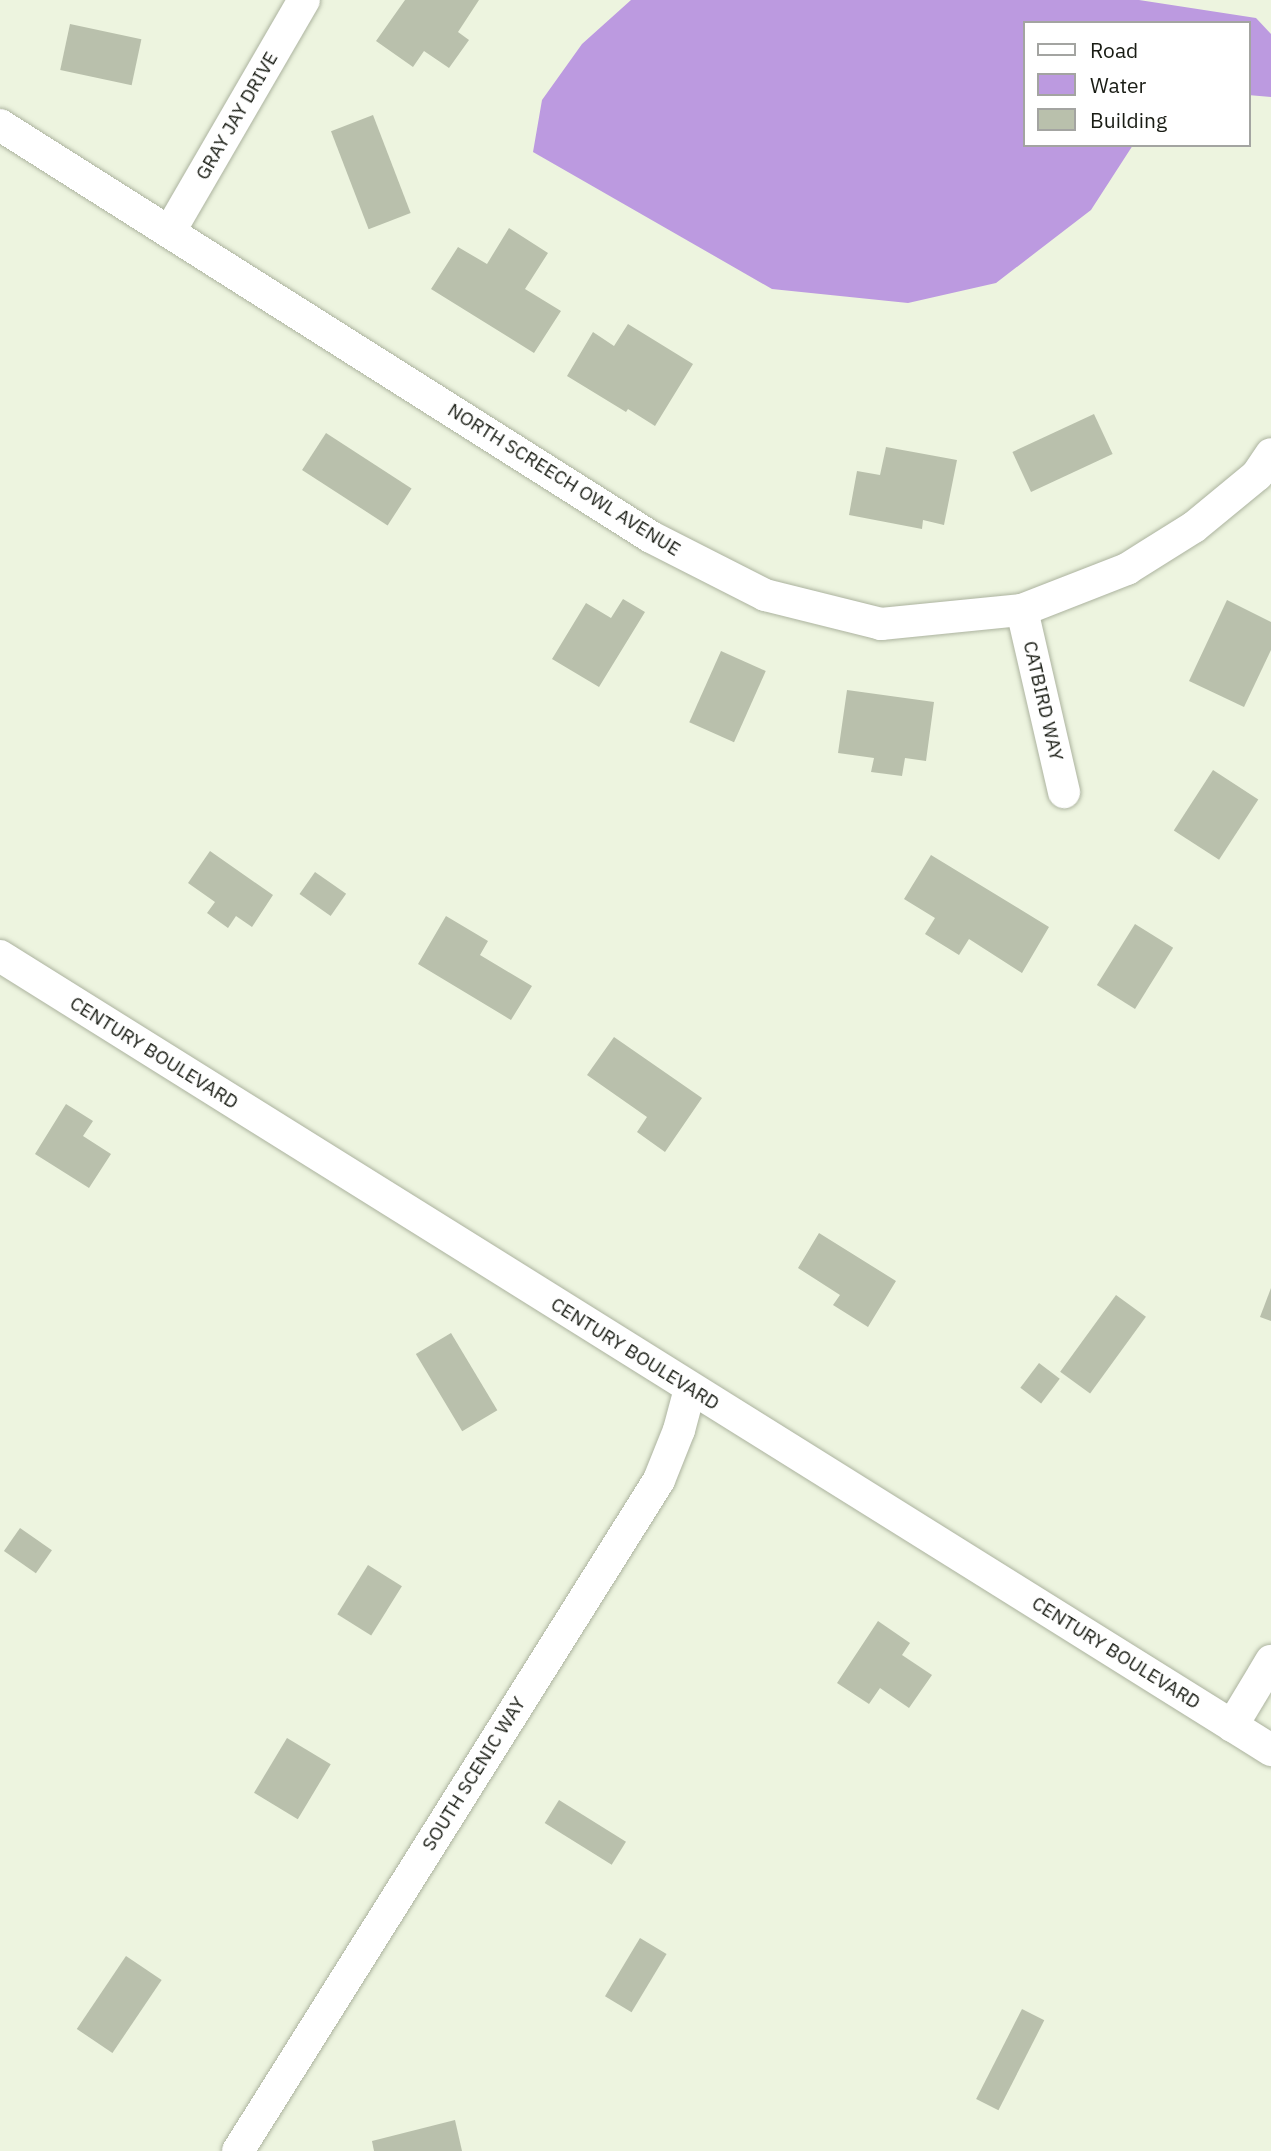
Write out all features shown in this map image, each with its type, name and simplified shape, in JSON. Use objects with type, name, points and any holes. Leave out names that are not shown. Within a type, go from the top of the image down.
[{"type":"street","name":"GRAY JAY DRIVE","points":[[170,231],[303,0]]},
{"type":"street","name":"NORTH SCREECH OWL AVENUE","points":[[0,125],[651,537],[765,595],[881,624],[1022,610],[1138,562],[1194,527],[1257,474],[1271,454]]},
{"type":"street","name":"CATBIRD WAY","points":[[1022,610],[1064,792]]},
{"type":"street","name":"CENTURY BOULEVARD","points":[[0,956],[1271,1750]]},
{"type":"street","name":"SOUTH SCENIC WAY","points":[[238,2151],[659,1480],[680,1430],[690,1389]]},
{"type":"street","points":[[1233,1726],[1271,1661]]},
{"type":"water","points":[[631,0],[1139,0],[1256,18],[1271,34],[1271,97],[1250,95],[1250,21],[1023,21],[1023,147],[1132,147],[1091,210],[996,283],[908,303],[772,289],[533,152],[542,100],[582,44]]},
{"type":"building","points":[[405,0],[479,0],[458,32],[469,40],[449,68],[424,51],[413,67],[376,41]]},
{"type":"building","points":[[70,24],[141,39],[132,85],[60,70]]},
{"type":"building","points":[[373,115],[411,213],[369,229],[331,131]]},
{"type":"building","points":[[509,228],[548,253],[525,289],[561,311],[534,353],[431,289],[458,247],[487,264]]},
{"type":"building","points":[[628,324],[693,364],[655,426],[628,409],[626,412],[567,376],[593,332],[614,346]]},
{"type":"building","points":[[1094,414],[1113,454],[1031,492],[1012,452]]},
{"type":"building","points":[[326,433],[412,489],[388,525],[302,470]]},
{"type":"building","points":[[886,447],[957,460],[944,525],[923,520],[922,529],[849,515],[857,471],[880,475]]},
{"type":"building","points":[[623,599],[645,612],[599,687],[552,659],[586,603],[611,618]]},
{"type":"building","points":[[1227,600],[1271,622],[1271,650],[1244,707],[1189,681]]},
{"type":"building","points":[[721,651],[766,671],[734,742],[689,722]]},
{"type":"building","points":[[847,690],[934,702],[926,761],[905,758],[902,776],[871,772],[874,758],[838,753]]},
{"type":"building","points":[[1213,770],[1258,799],[1219,860],[1174,830]]},
{"type":"building","points":[[210,851],[273,895],[252,927],[236,916],[228,928],[207,913],[215,902],[188,883]]},
{"type":"building","points":[[931,855],[1049,927],[1022,973],[969,939],[959,955],[925,934],[935,918],[904,899]]},
{"type":"building","points":[[315,872],[346,894],[331,916],[300,894]]},
{"type":"building","points":[[446,916],[488,941],[480,955],[532,986],[511,1020],[418,964]]},
{"type":"building","points":[[1135,924],[1173,948],[1135,1009],[1097,985]]},
{"type":"building","points":[[614,1037],[702,1098],[665,1152],[637,1132],[647,1117],[587,1075]]},
{"type":"building","points":[[66,1104],[93,1121],[83,1136],[111,1154],[89,1188],[35,1154]]},
{"type":"building","points":[[819,1233],[896,1281],[868,1327],[833,1305],[840,1295],[798,1268]]},
{"type":"building","points":[[1271,1288],[1271,1321],[1260,1317]]},
{"type":"building","points":[[1116,1295],[1146,1317],[1090,1394],[1060,1372]]},
{"type":"building","points":[[451,1333],[497,1410],[462,1431],[416,1354]]},
{"type":"building","points":[[1039,1363],[1060,1379],[1041,1403],[1020,1388]]},
{"type":"building","points":[[20,1528],[52,1550],[36,1573],[4,1551]]},
{"type":"building","points":[[368,1565],[402,1586],[371,1635],[337,1614]]},
{"type":"building","points":[[878,1621],[910,1643],[902,1655],[932,1675],[909,1708],[880,1688],[869,1704],[837,1683]]},
{"type":"building","points":[[287,1738],[331,1764],[298,1819],[254,1793]]},
{"type":"building","points":[[559,1800],[626,1842],[612,1865],[545,1823]]},
{"type":"building","points":[[640,1938],[667,1954],[632,2012],[605,1996]]},
{"type":"building","points":[[126,1956],[162,1980],[112,2053],[77,2029]]},
{"type":"building","points":[[1022,2009],[1044,2020],[998,2110],[976,2099]]},
{"type":"building","points":[[455,2120],[462,2151],[374,2151],[372,2141]]}]
